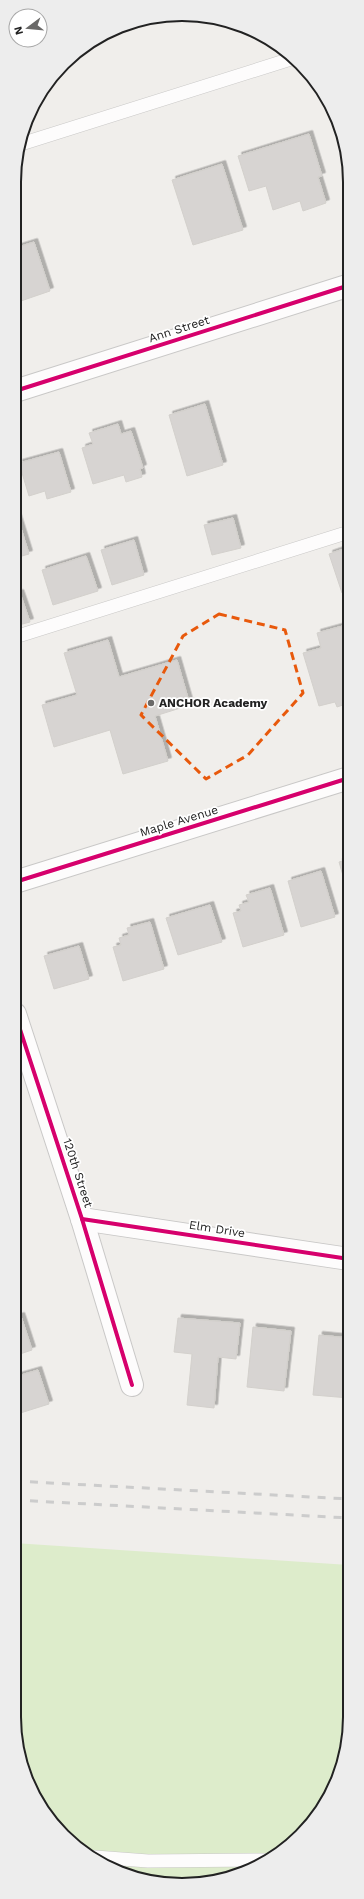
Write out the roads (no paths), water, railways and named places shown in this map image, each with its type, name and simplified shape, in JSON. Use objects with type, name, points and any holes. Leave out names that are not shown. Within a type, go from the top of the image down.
[{"type":"street","name":"Ann Street","points":[[21,389],[343,288]]},
{"type":"street","name":"Maple Avenue","points":[[21,880],[343,780]]},
{"type":"street","name":"120th Street","points":[[21,1032],[82,1219],[132,1385]]},
{"type":"street","name":"Elm Drive","points":[[82,1219],[343,1258]]},
{"type":"lane","points":[[26,143],[287,60]]},
{"type":"lane","points":[[21,635],[343,534]]},
{"type":"lane","points":[[104,1858],[148,1861],[255,1860]]},
{"type":"railway","points":[[21,1481],[343,1499]]},
{"type":"railway","points":[[21,1500],[343,1518]]},
{"type":"place","name":"ANCHOR Academy","points":[[151,703]]}]
